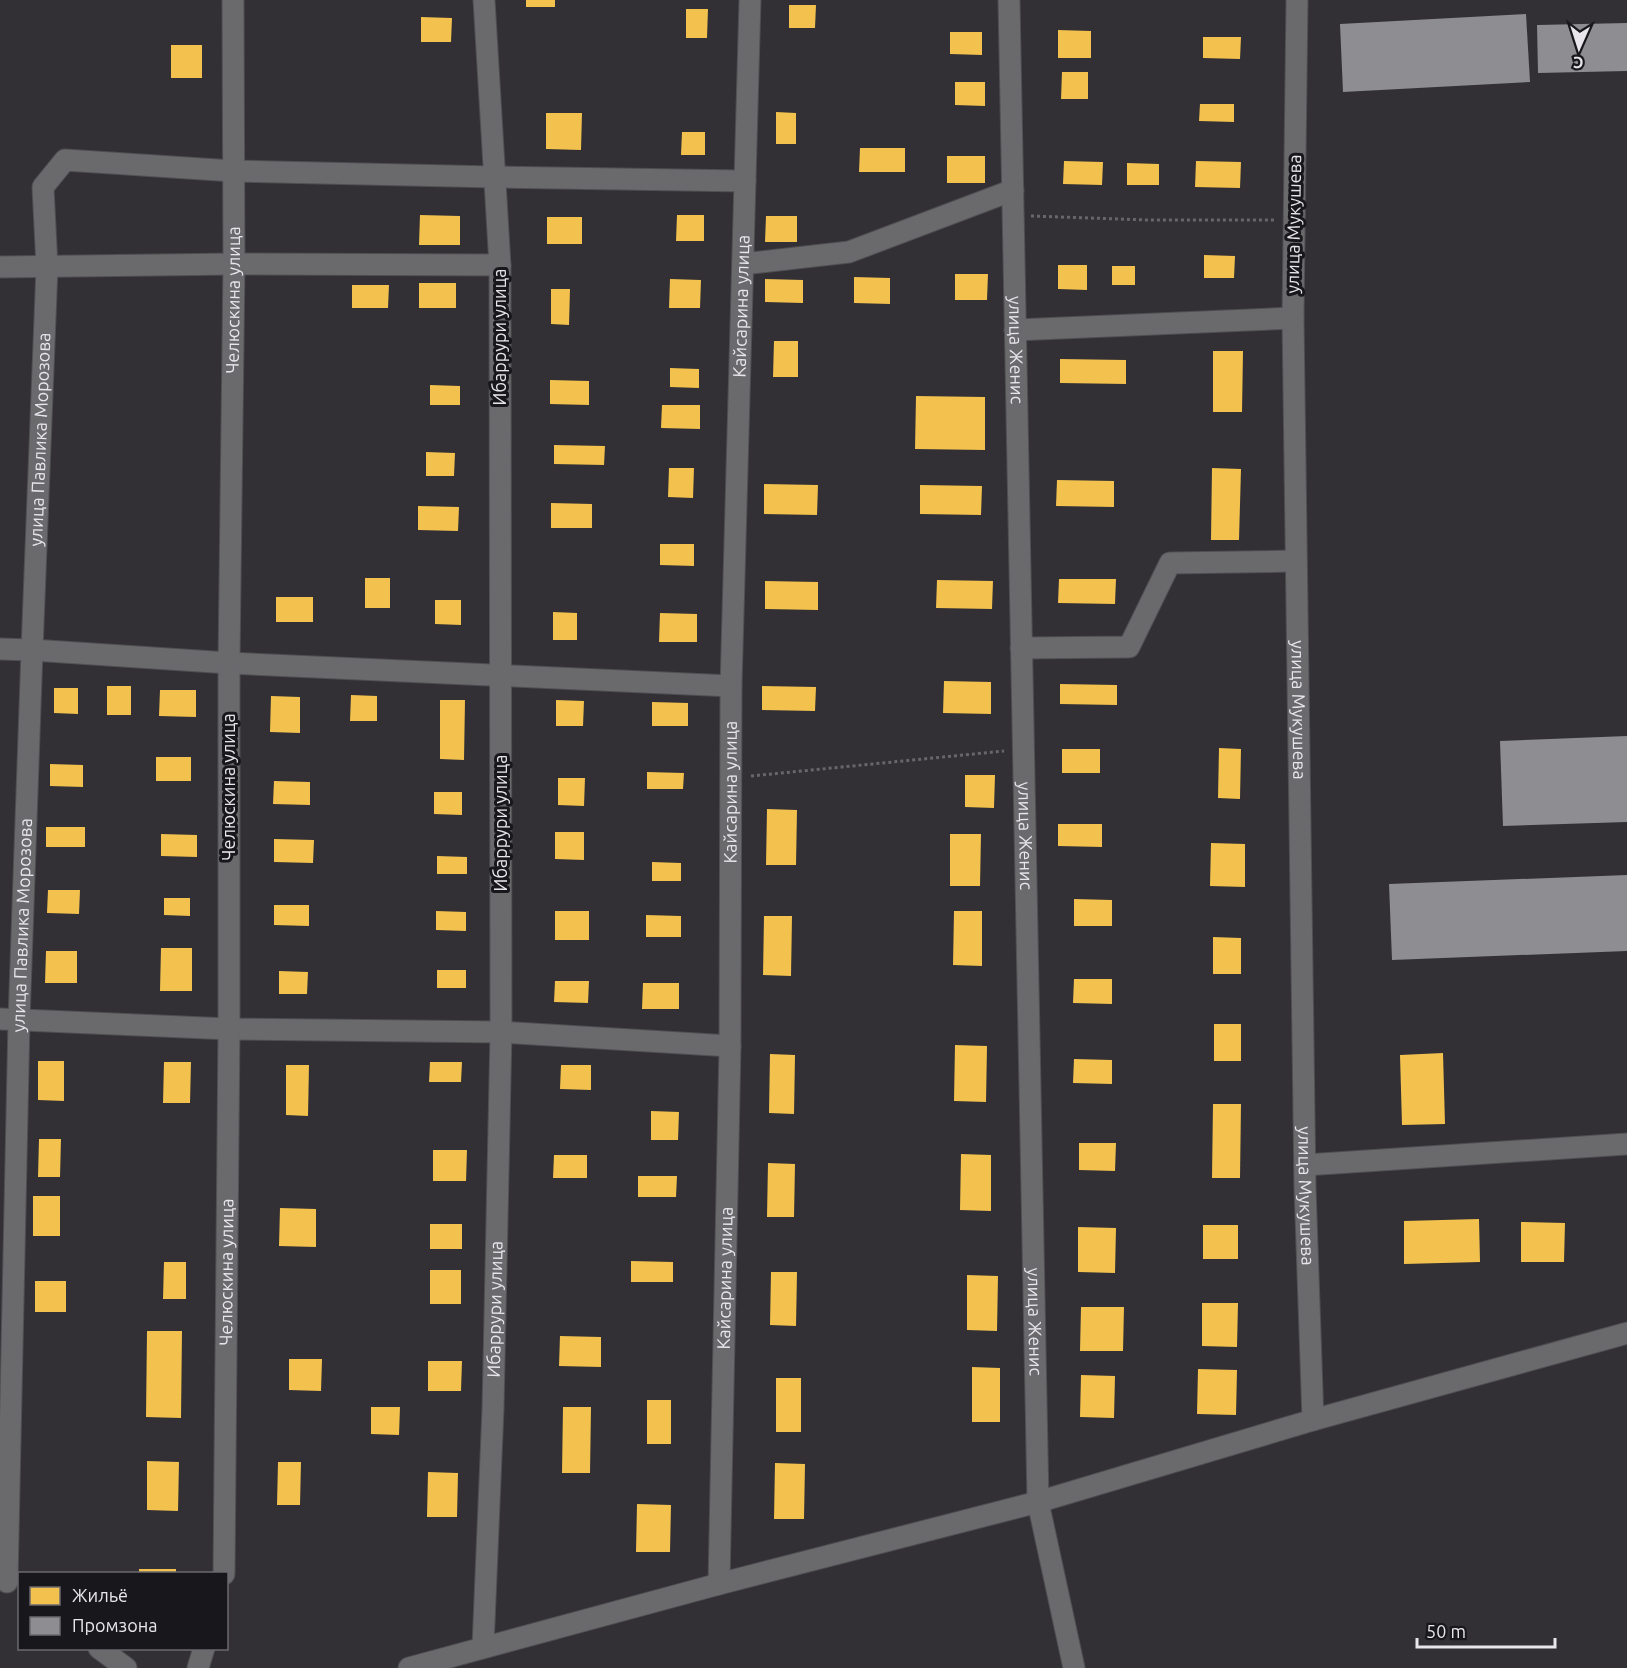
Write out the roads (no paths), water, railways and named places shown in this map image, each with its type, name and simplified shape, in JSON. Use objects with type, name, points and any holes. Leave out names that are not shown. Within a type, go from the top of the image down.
[{"type":"street","name":"Челюскина улица","points":[[225,1572],[229,663],[234,264],[233,0]]},
{"type":"street","name":"Ибаррури улица","points":[[483,1647],[493,1409],[501,1032],[500,265],[484,0]]},
{"type":"street","name":"Кайсарина улица","points":[[719,1584],[730,1046],[731,686],[750,0]]},
{"type":"street","name":"улица Женис","points":[[1009,0],[1038,1502],[1074,1668]]},
{"type":"street","name":"улица Мукушева","points":[[1297,0],[1293,318],[1305,1165],[1313,1420]]},
{"type":"street","name":"улица Павлика Морозова","points":[[9,1584],[9,1019],[32,650],[47,267],[43,187],[65,160],[233,171]]},
{"type":"street","points":[[233,171],[745,181]]},
{"type":"street","points":[[743,264],[849,252],[1013,190]]},
{"type":"street","points":[[0,267],[234,264],[500,265]]},
{"type":"street","points":[[1015,330],[1293,318]]},
{"type":"street","points":[[1022,648],[1129,647],[1170,562],[1296,561]]},
{"type":"street","points":[[0,649],[501,677],[731,686]]},
{"type":"street","points":[[9,1019],[229,1029],[501,1032],[730,1046]]},
{"type":"street","points":[[1305,1165],[1627,1144]]},
{"type":"street","points":[[409,1668],[719,1584],[1038,1502],[1313,1420],[1627,1333]]},
{"type":"street","points":[[102,1650],[126,1668]]},
{"type":"street","points":[[198,1668],[203,1650]]}]
